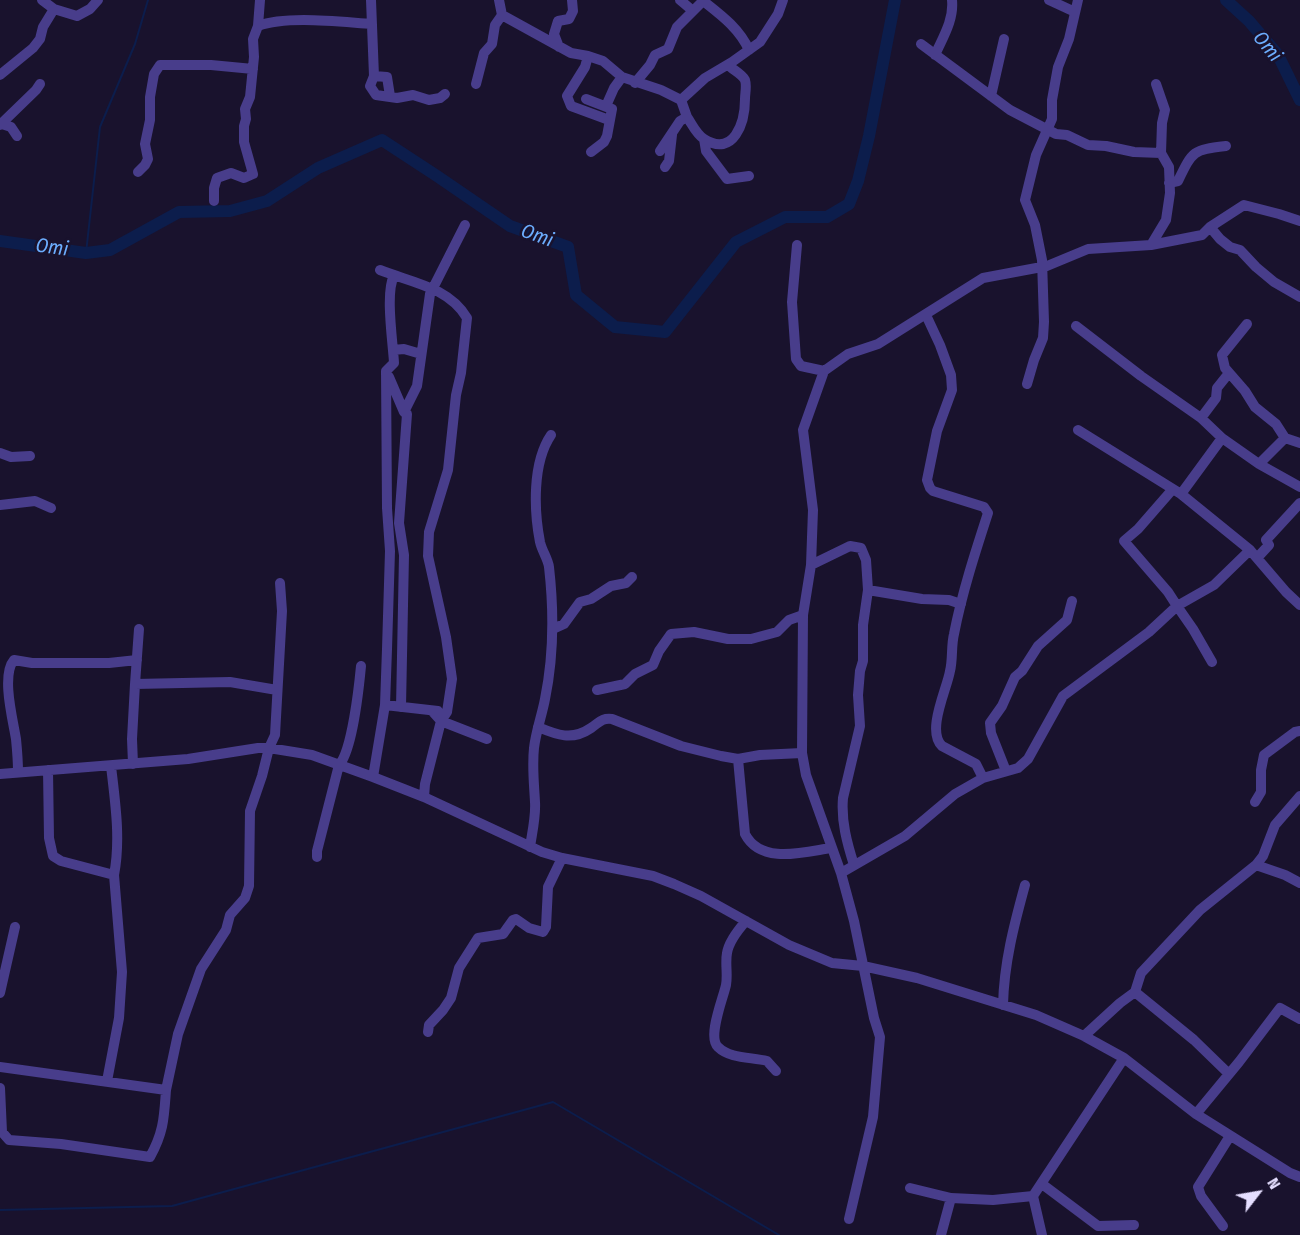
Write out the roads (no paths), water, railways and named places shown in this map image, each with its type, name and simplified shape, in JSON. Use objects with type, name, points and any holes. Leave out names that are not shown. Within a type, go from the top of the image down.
[{"type":"street","points":[[42,0],[54,9],[77,16],[90,9],[98,0]]},
{"type":"street","points":[[214,201],[217,178],[231,173],[244,178],[254,174],[243,135],[245,109],[250,97],[253,39],[258,26],[260,0]]},
{"type":"street","points":[[371,0],[374,76],[387,77],[390,96],[397,98],[413,95],[429,100],[440,98],[445,94]]},
{"type":"street","points":[[476,84],[484,53],[492,44],[495,25],[502,15],[499,0]]},
{"type":"street","points":[[559,47],[554,34],[558,21],[569,19],[573,10],[570,0]]},
{"type":"street","points":[[680,0],[693,11]]},
{"type":"street","points":[[681,100],[705,78],[760,42],[778,14],[783,0]]},
{"type":"street","points":[[935,55],[949,26],[953,11],[952,0]]},
{"type":"street","points":[[1049,0],[1075,12]]},
{"type":"street","points":[[1027,384],[1043,338],[1042,260],[1035,225],[1025,200],[1035,155],[1052,119],[1052,100],[1058,67],[1069,39],[1078,0]]},
{"type":"street","points":[[635,83],[655,55],[668,49],[677,27],[706,1],[743,36],[749,50]]},
{"type":"street","points":[[0,75],[33,48],[54,9]]},
{"type":"street","points":[[502,15],[571,53],[603,61],[622,77],[661,90],[681,100],[687,117],[704,139],[708,154],[727,178],[749,176]]},
{"type":"street","points":[[258,26],[269,22],[302,21],[372,24]]},
{"type":"street","points":[[991,96],[1004,39]]},
{"type":"street","points":[[921,44],[1010,110],[1048,130],[1067,135],[1088,145],[1134,152],[1161,153]]},
{"type":"street","points":[[588,56],[585,67],[567,96],[571,105],[609,120]]},
{"type":"street","points":[[138,172],[148,159],[145,144],[150,120],[150,97],[154,74],[160,65],[212,64],[253,69]]},
{"type":"street","points":[[708,154],[720,149],[733,137],[744,120],[746,83],[742,76],[728,65]]},
{"type":"street","points":[[645,72],[661,90]]},
{"type":"street","points":[[606,106],[622,77]]},
{"type":"street","points":[[1,125],[40,84]]},
{"type":"street","points":[[1151,245],[1166,220],[1170,194],[1169,167],[1161,153],[1162,123],[1166,110],[1156,84]]},
{"type":"street","points":[[586,99],[612,109],[604,142],[591,152]]},
{"type":"street","points":[[660,151],[680,121],[687,117]]},
{"type":"street","points":[[1,125],[10,127],[17,136]]},
{"type":"street","points":[[665,167],[669,162],[672,134]]},
{"type":"street","points":[[704,139],[717,144],[725,144]]},
{"type":"street","points":[[1169,183],[1178,181],[1188,161],[1204,147],[1226,146]]},
{"type":"street","points":[[849,1219],[873,1117],[880,1037],[855,921],[841,873],[806,775],[802,753],[803,615],[811,565],[813,510],[803,430],[824,371],[848,354],[878,344],[983,278],[1041,267],[1088,249],[1151,245],[1202,235],[1210,227],[1244,205],[1300,221]]},
{"type":"street","points":[[404,412],[417,386],[432,288],[465,225]]},
{"type":"street","points":[[1210,227],[1220,239],[1230,247],[1240,250],[1274,282],[1300,297]]},
{"type":"street","points":[[797,245],[792,302],[796,359],[801,366],[824,371]]},
{"type":"street","points":[[380,270],[432,288],[458,306],[467,318],[448,470],[429,532],[428,556],[446,637],[452,679],[423,797]]},
{"type":"street","points":[[374,777],[385,705],[390,551],[387,508],[386,371],[394,363],[391,281],[394,276]]},
{"type":"street","points":[[926,315],[951,375],[952,390],[937,431],[927,480],[933,491],[984,507],[988,513],[960,604],[953,637],[950,671],[941,702],[936,733],[939,743],[976,764],[983,778]]},
{"type":"street","points":[[1247,324],[1222,355],[1225,368],[1245,391],[1255,407],[1276,424],[1285,438],[1300,443]]},
{"type":"street","points":[[1076,326],[1201,418],[1222,438],[1259,464],[1300,487]]},
{"type":"street","points":[[393,350],[404,349],[421,354]]},
{"type":"street","points":[[386,371],[404,412],[407,414],[399,523],[404,555],[401,707]]},
{"type":"street","points":[[1201,418],[1216,398],[1217,388],[1229,373]]},
{"type":"street","points":[[1078,430],[1177,492],[1253,554],[1300,605]]},
{"type":"street","points":[[530,847],[535,804],[532,769],[545,699],[553,628],[548,564],[540,543],[535,513],[535,489],[540,463],[551,435]]},
{"type":"street","points":[[1212,662],[1168,592],[1124,541],[1177,492],[1222,438]]},
{"type":"street","points":[[1259,464],[1285,438]]},
{"type":"street","points":[[0,453],[11,456],[30,456]]},
{"type":"street","points":[[0,505],[35,501],[51,508]]},
{"type":"street","points":[[841,873],[904,836],[955,794],[983,778],[1018,768],[1028,759],[1064,696],[1149,632],[1176,606],[1214,585],[1253,554],[1269,545],[1266,540],[1300,502]]},
{"type":"street","points":[[811,565],[850,546],[861,548],[866,560],[868,590],[858,695],[860,726],[842,809],[847,843],[854,866]]},
{"type":"street","points":[[553,628],[564,624],[580,602],[591,599],[611,586],[626,583],[632,577]]},
{"type":"street","points":[[0,1088],[1,1132],[9,1140],[61,1144],[150,1157],[160,1139],[166,1090],[178,1034],[201,969],[226,930],[230,915],[245,898],[249,886],[250,811],[275,735],[282,611],[280,583]]},
{"type":"street","points":[[868,590],[922,599],[949,600],[960,604]]},
{"type":"street","points":[[1006,771],[989,727],[990,723],[1002,706],[1015,677],[1022,672],[1038,646],[1067,620],[1072,601]]},
{"type":"street","points":[[781,629],[789,620],[803,615]]},
{"type":"street","points":[[597,690],[625,684],[635,674],[653,665],[670,634],[694,632],[728,639],[752,639],[781,629],[803,630]]},
{"type":"street","points":[[133,764],[132,739],[139,630]]},
{"type":"street","points":[[18,772],[9,704],[9,670],[14,660],[32,663],[109,663],[137,660]]},
{"type":"street","points":[[318,857],[317,851],[339,765],[344,759],[349,740],[359,691],[361,666]]},
{"type":"street","points":[[135,684],[230,682],[277,690]]},
{"type":"street","points":[[385,705],[432,711],[488,739]]},
{"type":"street","points":[[538,727],[563,737],[582,733],[600,720],[612,719],[681,746],[738,759],[760,755],[802,753]]},
{"type":"street","points":[[1255,802],[1262,792],[1261,770],[1264,755],[1294,732],[1300,731]]},
{"type":"street","points":[[0,774],[188,759],[258,748],[312,755],[423,797],[530,847],[562,858],[653,876],[701,896],[808,955],[832,963],[863,966],[917,978],[1036,1015],[1084,1036],[1124,1058],[1196,1114],[1300,1177]]},
{"type":"street","points":[[738,759],[747,838],[767,852],[782,854],[831,848]]},
{"type":"street","points":[[107,1081],[119,1018],[122,972],[114,875],[117,864],[117,812],[111,766]]},
{"type":"street","points":[[48,770],[49,838],[53,856],[61,861],[114,875]]},
{"type":"street","points":[[1084,1036],[1135,992],[1141,973],[1200,910],[1256,865],[1263,856],[1275,825],[1300,796]]},
{"type":"street","points":[[428,1032],[429,1025],[451,998],[459,968],[478,938],[503,934],[513,920],[543,932],[546,927],[548,886],[562,858]]},
{"type":"street","points":[[1256,865],[1300,883]]},
{"type":"street","points":[[1003,1005],[1004,977],[1011,937],[1025,885]]},
{"type":"street","points":[[746,921],[727,952],[726,985],[720,1001],[714,1039],[716,1046],[721,1050],[741,1057],[767,1061],[776,1071]]},
{"type":"street","points":[[0,993],[15,927]]},
{"type":"street","points":[[1135,992],[1194,1040],[1229,1074]]},
{"type":"street","points":[[1196,1114],[1280,1008],[1300,1019]]},
{"type":"street","points":[[910,1188],[951,1198],[993,1200],[1033,1196],[1124,1058]]},
{"type":"street","points":[[0,1067],[166,1090]]},
{"type":"street","points":[[1222,1226],[1201,1196],[1198,1186],[1230,1136]]},
{"type":"street","points":[[1042,1184],[1098,1226],[1134,1225]]},
{"type":"street","points":[[1033,1196],[1042,1235]]},
{"type":"street","points":[[941,1235],[951,1198]]},
{"type":"waterway","points":[[86,253],[100,127],[135,44],[148,0]]},
{"type":"waterway","name":"Omi","points":[[0,241],[86,253],[110,250],[179,212],[230,211],[267,201],[318,168],[382,140],[510,226],[568,247],[576,295],[615,327],[665,332],[736,242],[785,217],[827,217],[849,204],[858,181],[869,136],[895,0]]},
{"type":"waterway","name":"Omi","points":[[1226,0],[1249,21],[1278,55],[1300,100]]},
{"type":"waterway","points":[[0,1210],[172,1206],[553,1102],[779,1235]]}]
